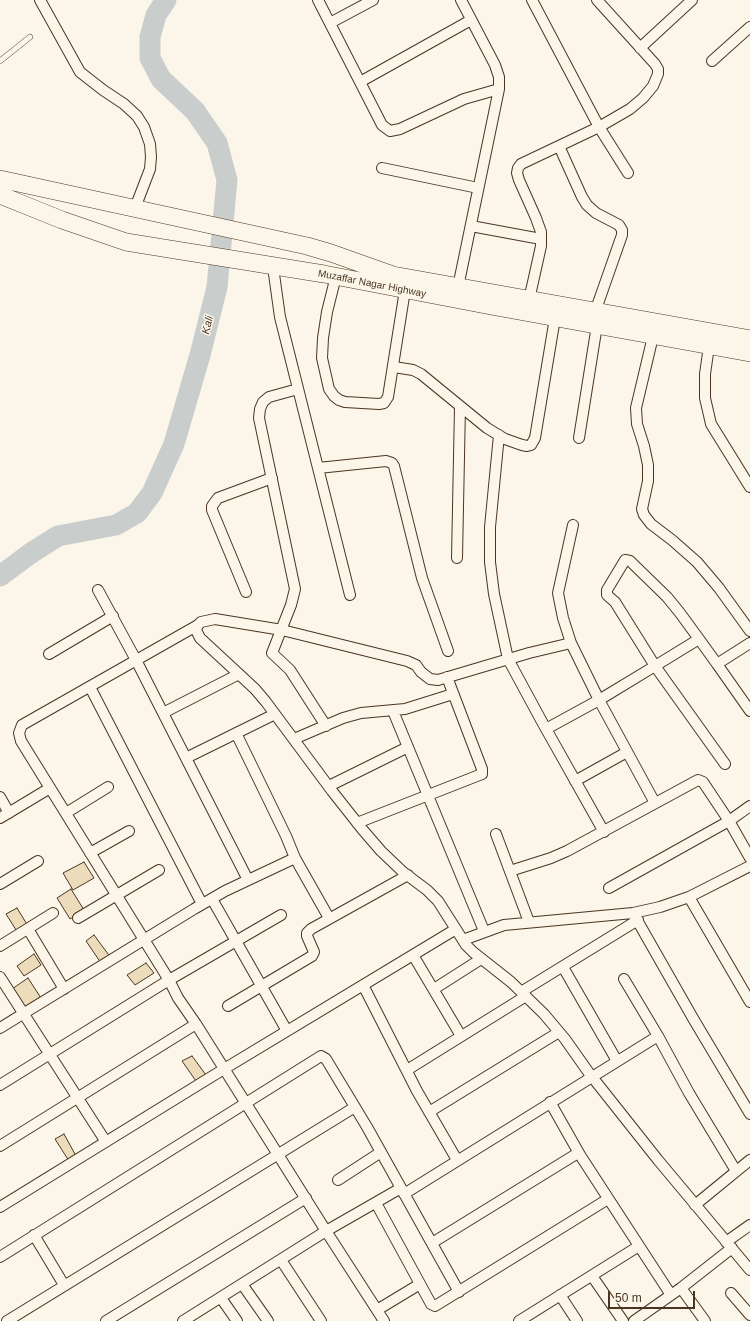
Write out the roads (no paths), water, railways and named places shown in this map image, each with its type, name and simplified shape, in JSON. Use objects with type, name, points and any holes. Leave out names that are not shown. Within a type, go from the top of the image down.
[{"type":"main road","name":"Muzaffar Nagar Highway","points":[[0,179],[280,241],[331,253],[393,275],[529,300],[596,319],[655,329],[750,340]]},
{"type":"main road","name":"Muzaffar Nagar Highway","points":[[0,195],[62,220],[126,242],[336,276],[555,318],[596,319]]},
{"type":"main road","name":"Muzaffar Nagar Highway","points":[[655,329],[709,346],[750,353]]},
{"type":"street","points":[[40,0],[80,72],[124,104],[137,116],[144,127],[150,144],[151,157],[150,169],[139,209]]},
{"type":"street","points":[[318,0],[382,125],[390,131],[400,129],[464,99],[499,89]]},
{"type":"street","points":[[330,23],[373,0]]},
{"type":"street","points":[[458,287],[499,89],[499,77],[495,66],[461,0]]},
{"type":"street","points":[[532,0],[598,127],[628,173]]},
{"type":"street","points":[[640,48],[692,0]]},
{"type":"street","points":[[529,300],[541,246],[541,232],[517,173],[518,168],[521,164],[598,127],[630,109],[643,98],[653,86],[658,74],[658,69],[602,2]]},
{"type":"street","points":[[360,82],[471,20]]},
{"type":"street","points":[[712,61],[750,27]]},
{"type":"street","points":[[559,146],[587,205],[596,213],[619,225],[622,230],[622,235],[596,319],[579,438]]},
{"type":"street","points":[[382,168],[478,188]]},
{"type":"street","points":[[470,226],[541,239]]},
{"type":"street","points":[[269,266],[280,317],[350,595]]},
{"type":"street","points":[[336,276],[327,312],[322,358],[329,389],[334,396],[345,402],[379,404],[384,403],[388,397],[394,367],[405,290]]},
{"type":"street","points":[[394,367],[413,370],[421,374],[487,428],[498,435],[527,446],[534,441],[555,318]]},
{"type":"street","points":[[655,329],[636,408],[637,424],[648,465],[648,480],[642,508],[644,515],[651,524],[697,562],[750,631]]},
{"type":"street","points":[[709,346],[705,398],[711,424],[750,487]]},
{"type":"street","points":[[298,389],[269,397],[263,402],[260,409],[259,418],[294,589],[291,605],[272,653],[290,670],[326,726]]},
{"type":"street","points":[[457,558],[460,406]]},
{"type":"street","points":[[498,435],[490,527],[490,562],[494,594],[508,659],[604,832]]},
{"type":"street","points":[[318,468],[386,461],[392,463],[422,578],[448,651]]},
{"type":"street","points":[[246,592],[212,510],[212,506],[218,498],[272,478]]},
{"type":"street","points":[[573,525],[558,594],[563,618],[571,643],[599,700],[655,803]]},
{"type":"street","points":[[725,764],[655,666],[615,602],[607,595],[608,590],[626,560],[630,561],[667,597],[750,710]]},
{"type":"street","points":[[98,590],[136,660],[248,880]]},
{"type":"street","points":[[48,654],[112,616]]},
{"type":"street","points":[[381,1315],[178,998],[169,980],[21,741],[19,733],[22,725],[201,622],[215,619],[282,630],[407,661],[416,665],[421,672],[430,679],[438,680],[508,659],[571,643]]},
{"type":"street","points":[[198,625],[196,630],[200,638],[255,689],[357,823],[381,851],[408,876],[438,900],[463,940],[473,952],[524,994],[544,1014],[591,1076],[695,1205],[750,1270]]},
{"type":"street","points":[[546,729],[599,700],[699,639]]},
{"type":"street","points":[[717,664],[750,643]]},
{"type":"street","points":[[163,713],[240,674]]},
{"type":"street","points":[[357,823],[480,776],[483,772],[447,677]]},
{"type":"street","points":[[90,687],[202,904]]},
{"type":"street","points":[[294,740],[361,713],[406,709],[453,694]]},
{"type":"street","points":[[393,710],[484,932]]},
{"type":"street","points":[[186,758],[275,714]]},
{"type":"street","points":[[236,733],[286,836],[295,858],[330,918]]},
{"type":"street","points":[[329,786],[408,747]]},
{"type":"street","points":[[575,781],[627,752]]},
{"type":"street","points":[[510,871],[551,858],[567,851],[694,782],[701,780],[729,821],[750,858]]},
{"type":"street","points":[[66,813],[108,787]]},
{"type":"street","points":[[0,797],[4,815],[50,788]]},
{"type":"street","points":[[609,888],[729,821],[750,806]]},
{"type":"street","points":[[90,853],[129,831]]},
{"type":"street","points":[[496,834],[529,922]]},
{"type":"street","points":[[0,1028],[202,904],[295,858]]},
{"type":"street","points":[[0,884],[38,861]]},
{"type":"street","points":[[407,1070],[524,994],[635,917],[689,898],[750,866]]},
{"type":"street","points":[[78,918],[159,870]]},
{"type":"street","points":[[228,1006],[314,954],[307,933],[311,929],[408,876]]},
{"type":"street","points":[[689,898],[750,1002]]},
{"type":"street","points":[[212,899],[287,1031]]},
{"type":"street","points":[[0,946],[53,913]]},
{"type":"street","points":[[0,1085],[169,980],[281,915]]},
{"type":"street","points":[[463,940],[504,925],[529,922],[635,917]]},
{"type":"street","points":[[635,917],[750,1114]]},
{"type":"street","points":[[28,929],[64,989]]},
{"type":"street","points":[[0,1207],[224,1069],[456,929]]},
{"type":"street","points":[[413,955],[461,1036]]},
{"type":"street","points":[[434,989],[481,959]]},
{"type":"street","points":[[563,966],[617,1061]]},
{"type":"street","points":[[0,977],[106,1142]]},
{"type":"street","points":[[624,979],[658,1036],[689,1093],[736,1171]]},
{"type":"street","points":[[363,986],[429,1112],[457,1160]]},
{"type":"street","points":[[0,1146],[196,1024]]},
{"type":"street","points":[[429,1112],[558,1032]]},
{"type":"street","points":[[183,1321],[326,1231],[457,1160],[658,1036]]},
{"type":"street","points":[[0,1257],[321,1056],[326,1059],[355,1107],[459,1292]]},
{"type":"street","points":[[550,1102],[578,1153],[671,1295]]},
{"type":"street","points":[[7,1321],[355,1107]]},
{"type":"street","points":[[338,1180],[381,1152]]},
{"type":"street","points":[[432,1243],[578,1153]]},
{"type":"street","points":[[695,1205],[750,1160]]},
{"type":"street","points":[[106,1321],[306,1198]]},
{"type":"street","points":[[376,1203],[431,1304],[435,1306],[608,1199]]},
{"type":"street","points":[[634,1321],[681,1288],[750,1225]]},
{"type":"street","points":[[34,1235],[64,1285]]},
{"type":"street","points":[[519,1321],[639,1246]]},
{"type":"street","points":[[281,1260],[321,1321]]},
{"type":"street","points":[[592,1276],[622,1321]]},
{"type":"street","points":[[242,1284],[268,1321]]},
{"type":"street","points":[[372,1321],[420,1284]]},
{"type":"street","points":[[681,1288],[705,1321]]},
{"type":"street","points":[[731,1293],[750,1315]]},
{"type":"street","points":[[560,1295],[577,1321]]},
{"type":"street","points":[[220,1298],[237,1321]]},
{"type":"lane","points":[[0,61],[30,37]]},
{"type":"waterway","name":"Kali","points":[[0,576],[31,553],[58,536],[116,525],[137,513],[152,493],[174,444],[200,355],[217,287],[227,180],[217,143],[195,111],[161,79],[150,58],[150,37],[156,15],[166,0]]}]
